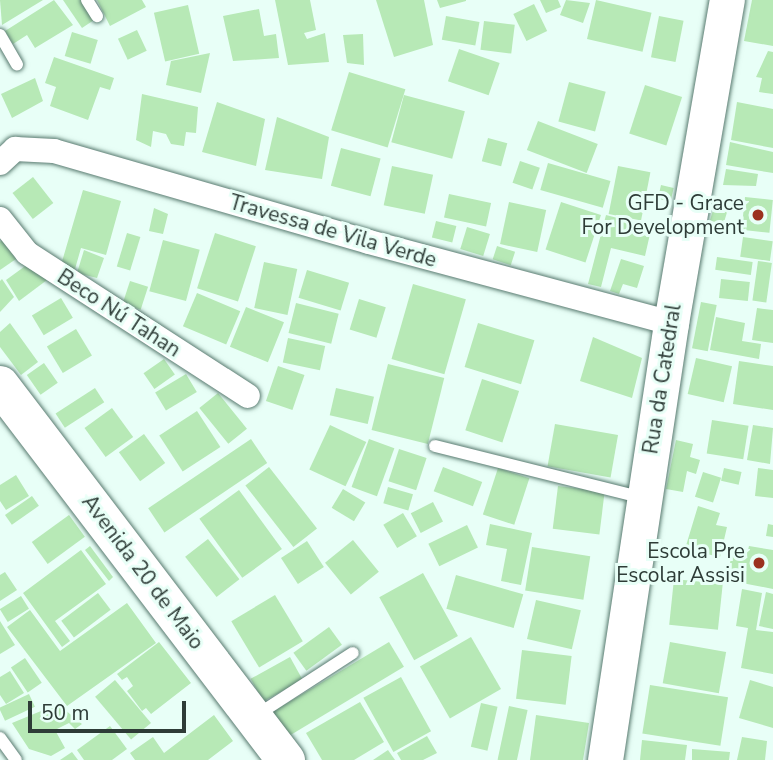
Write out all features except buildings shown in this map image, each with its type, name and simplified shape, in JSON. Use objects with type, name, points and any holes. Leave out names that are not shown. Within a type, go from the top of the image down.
[{"type":"main road","name":"Rua da Catedral","points":[[604,760],[671,323],[727,0]]},
{"type":"main road","name":"Avenida 20 de Maio","points":[[0,385],[286,760]]},
{"type":"street","name":"Travessa de Vila Verde","points":[[0,163],[16,149],[54,150],[369,242],[671,323]]},
{"type":"street","name":"Beco Nú Tahan","points":[[0,219],[27,253],[248,396]]},
{"type":"lane","points":[[87,0],[97,16]]},
{"type":"lane","points":[[0,35],[17,65]]},
{"type":"lane","points":[[435,446],[643,498]]},
{"type":"lane","points":[[254,717],[353,653]]},
{"type":"lane","points":[[0,738],[16,760]]},
{"type":"place","name":"GFD - Grace For Development","points":[[758,215]]},
{"type":"place","name":"Escola Pre Escolar Assisi","points":[[759,563]]}]
